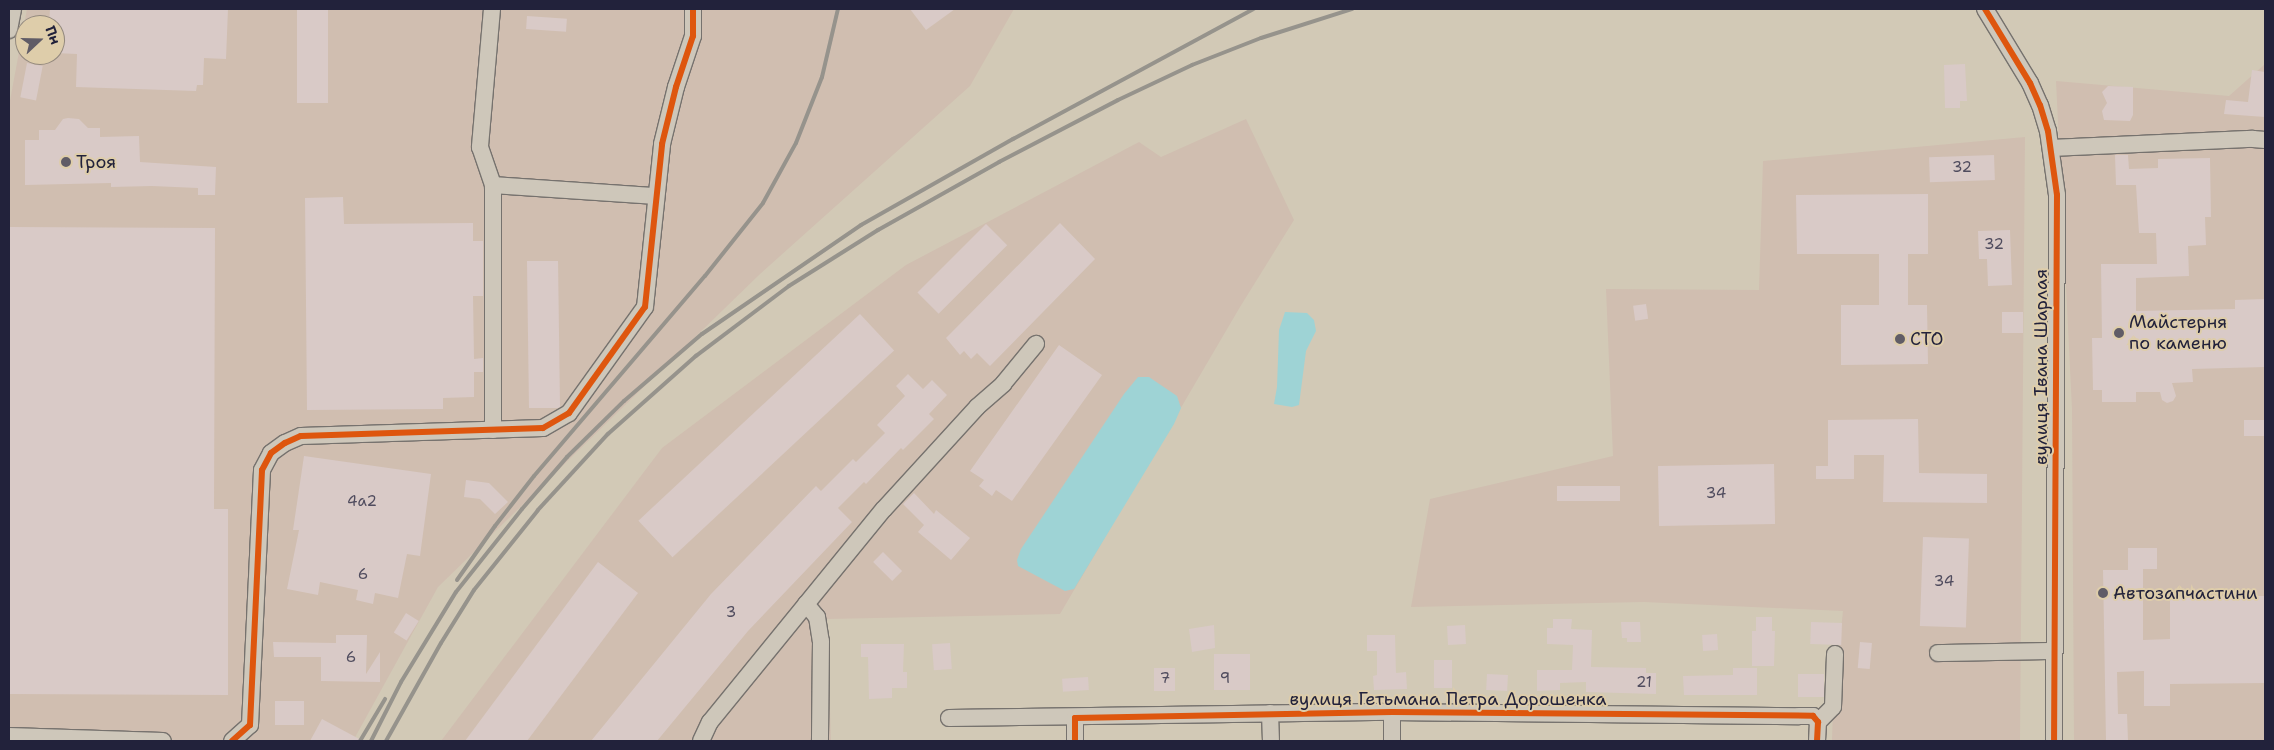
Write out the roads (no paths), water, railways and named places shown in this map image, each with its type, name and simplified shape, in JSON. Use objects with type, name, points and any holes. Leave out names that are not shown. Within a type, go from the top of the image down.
[{"type":"street","points":[[9,30],[13,9]]},
{"type":"street","points":[[492,9],[480,147],[493,186],[493,430]]},
{"type":"street","points":[[232,741],[250,725],[262,470],[271,453],[285,443],[301,436],[543,428],[569,413],[645,307],[662,144],[676,87],[693,36],[693,9]]},
{"type":"street","name":"вулиця Івана Шарлая","points":[[1985,9],[2030,83],[2040,105],[2051,148],[2057,195],[2054,741]]},
{"type":"street","points":[[2051,148],[2265,140]]},
{"type":"street","points":[[493,186],[656,196]]},
{"type":"street","points":[[701,741],[710,722],[884,509],[977,407],[1003,384],[1036,344]]},
{"type":"street","points":[[806,604],[816,617],[821,641],[820,741]]},
{"type":"street","points":[[1938,653],[2054,651]]},
{"type":"street","points":[[1817,741],[1818,722],[1833,707],[1835,654]]},
{"type":"street","points":[[1392,712],[1392,741]]},
{"type":"street","name":"вулиця Гетьмана Петра Дорошенка","points":[[949,718],[1075,718],[1392,712],[1813,716],[1818,722]]},
{"type":"street","points":[[1270,714],[1270,741]]},
{"type":"street","points":[[1075,718],[1075,741]]},
{"type":"street","points":[[9,736],[162,741]]},
{"type":"water","points":[[1285,312],[1307,313],[1314,320],[1316,331],[1306,351],[1299,405],[1292,407],[1274,404],[1277,387],[1279,330]]},
{"type":"water","points":[[1138,377],[1149,377],[1177,396],[1181,408],[1174,424],[1074,589],[1065,591],[1018,566],[1017,560],[1021,549],[1124,394]]},
{"type":"railway","points":[[457,580],[495,526],[534,476],[705,276],[763,203],[796,143],[822,77],[838,9]]},
{"type":"railway","points":[[371,741],[401,682],[456,592],[522,509],[567,457],[624,401],[702,334],[861,225],[1013,139],[1253,9]]},
{"type":"railway","points":[[386,741],[441,643],[474,590],[538,510],[608,434],[696,356],[789,286],[878,230],[999,162],[1118,100],[1192,65],[1261,38],[1352,9]]},
{"type":"railway","points":[[360,741],[385,699]]},
{"type":"place","name":"Троя","points":[[66,162]]},
{"type":"place","name":"Майстерня по каменю","points":[[2119,333]]},
{"type":"place","name":"СТО","points":[[1900,339]]},
{"type":"place","name":"Автозапчастини","points":[[2103,593]]}]
